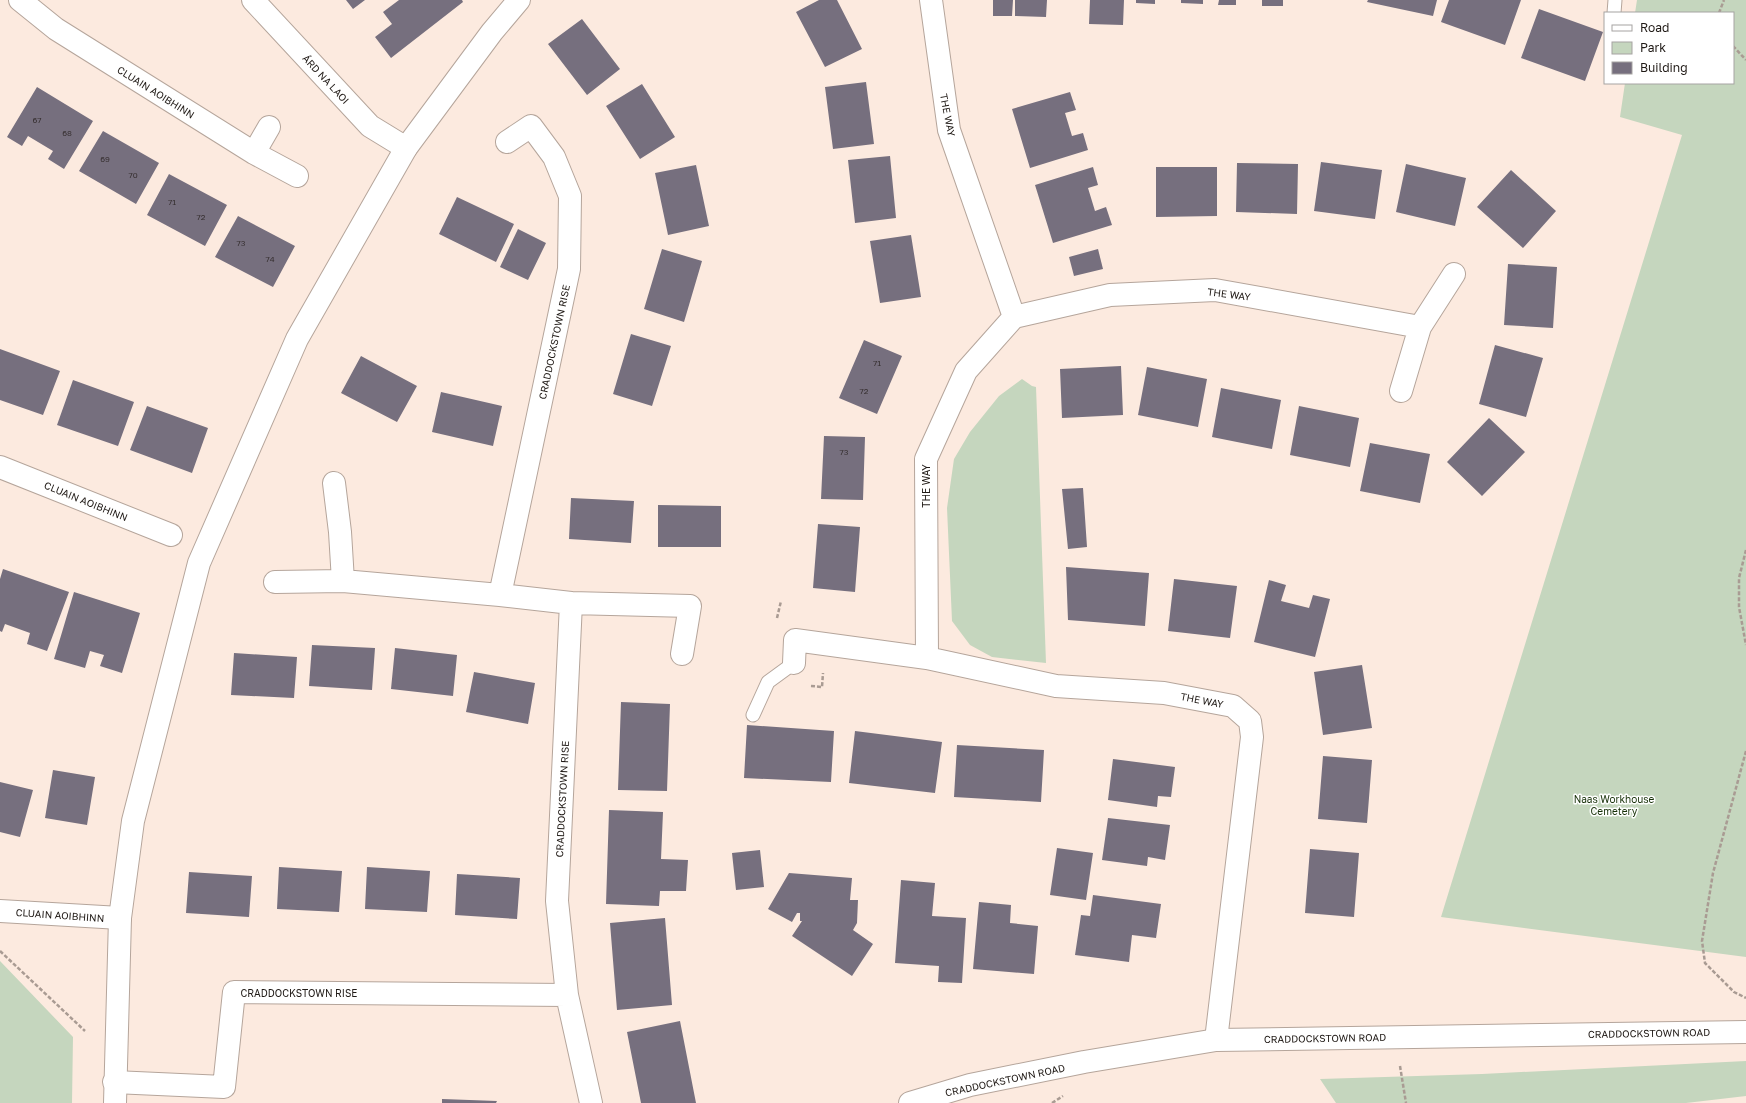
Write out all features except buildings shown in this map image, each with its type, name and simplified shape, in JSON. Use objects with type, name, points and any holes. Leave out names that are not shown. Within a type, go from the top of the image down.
[{"type":"street","name":"CLUAIN AOIBHINN","points":[[20,0],[56,29],[254,153],[297,176]]},
{"type":"street","name":"ÁRD NA LAOI","points":[[253,0],[370,126],[406,148]]},
{"type":"street","points":[[115,1093],[120,918],[133,821],[199,563],[297,339],[406,148],[492,32],[519,0]]},
{"type":"street","name":"THE WAY","points":[[931,0],[949,130],[1014,317]]},
{"type":"street","name":"CRADDOCKSTOWN RISE","points":[[500,595],[570,269],[570,196],[554,157],[531,126],[507,142]]},
{"type":"street","points":[[254,153],[270,127]]},
{"type":"street","points":[[1401,391],[1420,327],[1454,274]]},
{"type":"street","name":"THE WAY","points":[[927,658],[926,459],[966,371],[1014,317],[1110,295],[1215,290],[1420,327]]},
{"type":"street","name":"CLUAIN AOIBHINN","points":[[0,467],[171,536]]},
{"type":"street","points":[[334,483],[340,532],[343,581]]},
{"type":"street","points":[[275,582],[343,581],[572,603],[690,606],[682,654]]},
{"type":"street","name":"CRADDOCKSTOWN RISE","points":[[572,603],[557,901],[567,995],[591,1103]]},
{"type":"street","name":"THE WAY","points":[[794,663],[795,640],[927,658],[1056,686],[1164,693],[1233,706],[1250,721],[1252,737],[1216,1040]]},
{"type":"street","name":"CLUAIN AOIBHINN","points":[[0,911],[120,918]]},
{"type":"street","name":"CRADDOCKSTOWN RISE","points":[[115,1093],[225,1095],[234,992],[567,995]]},
{"type":"street","name":"CRADDOCKSTOWN ROAD","points":[[910,1103],[970,1085],[1084,1062],[1216,1040],[1746,1032]]},
{"type":"lane","points":[[1614,12],[1615,0]]},
{"type":"lane","points":[[753,715],[768,682],[794,663]]},
{"type":"path","points":[[1719,12],[1724,0]]},
{"type":"path","points":[[1734,47],[1746,60]]},
{"type":"path","points":[[1746,550],[1739,578],[1739,606],[1746,645]]},
{"type":"path","points":[[1746,751],[1713,873],[1702,941],[1706,964],[1734,992],[1746,998]]},
{"type":"path","points":[[0,951],[85,1031]]},
{"type":"path","points":[[1400,1064],[1406,1103]]},
{"type":"green space","name":"Naas Workhouse Cemetery","points":[[1637,0],[1746,0],[1746,957],[1441,917],[1682,135],[1620,117],[1625,84],[1734,84],[1734,12],[1635,12]]},
{"type":"green space","points":[[1022,379],[1036,387],[1046,663],[992,657],[970,645],[952,621],[947,508],[954,459],[970,432],[999,396]]},
{"type":"green space","points":[[0,961],[73,1037],[72,1103],[0,1103]]},
{"type":"green space","points":[[1746,1061],[1746,1096],[1686,1103],[1336,1103],[1320,1079],[1482,1074]]}]
